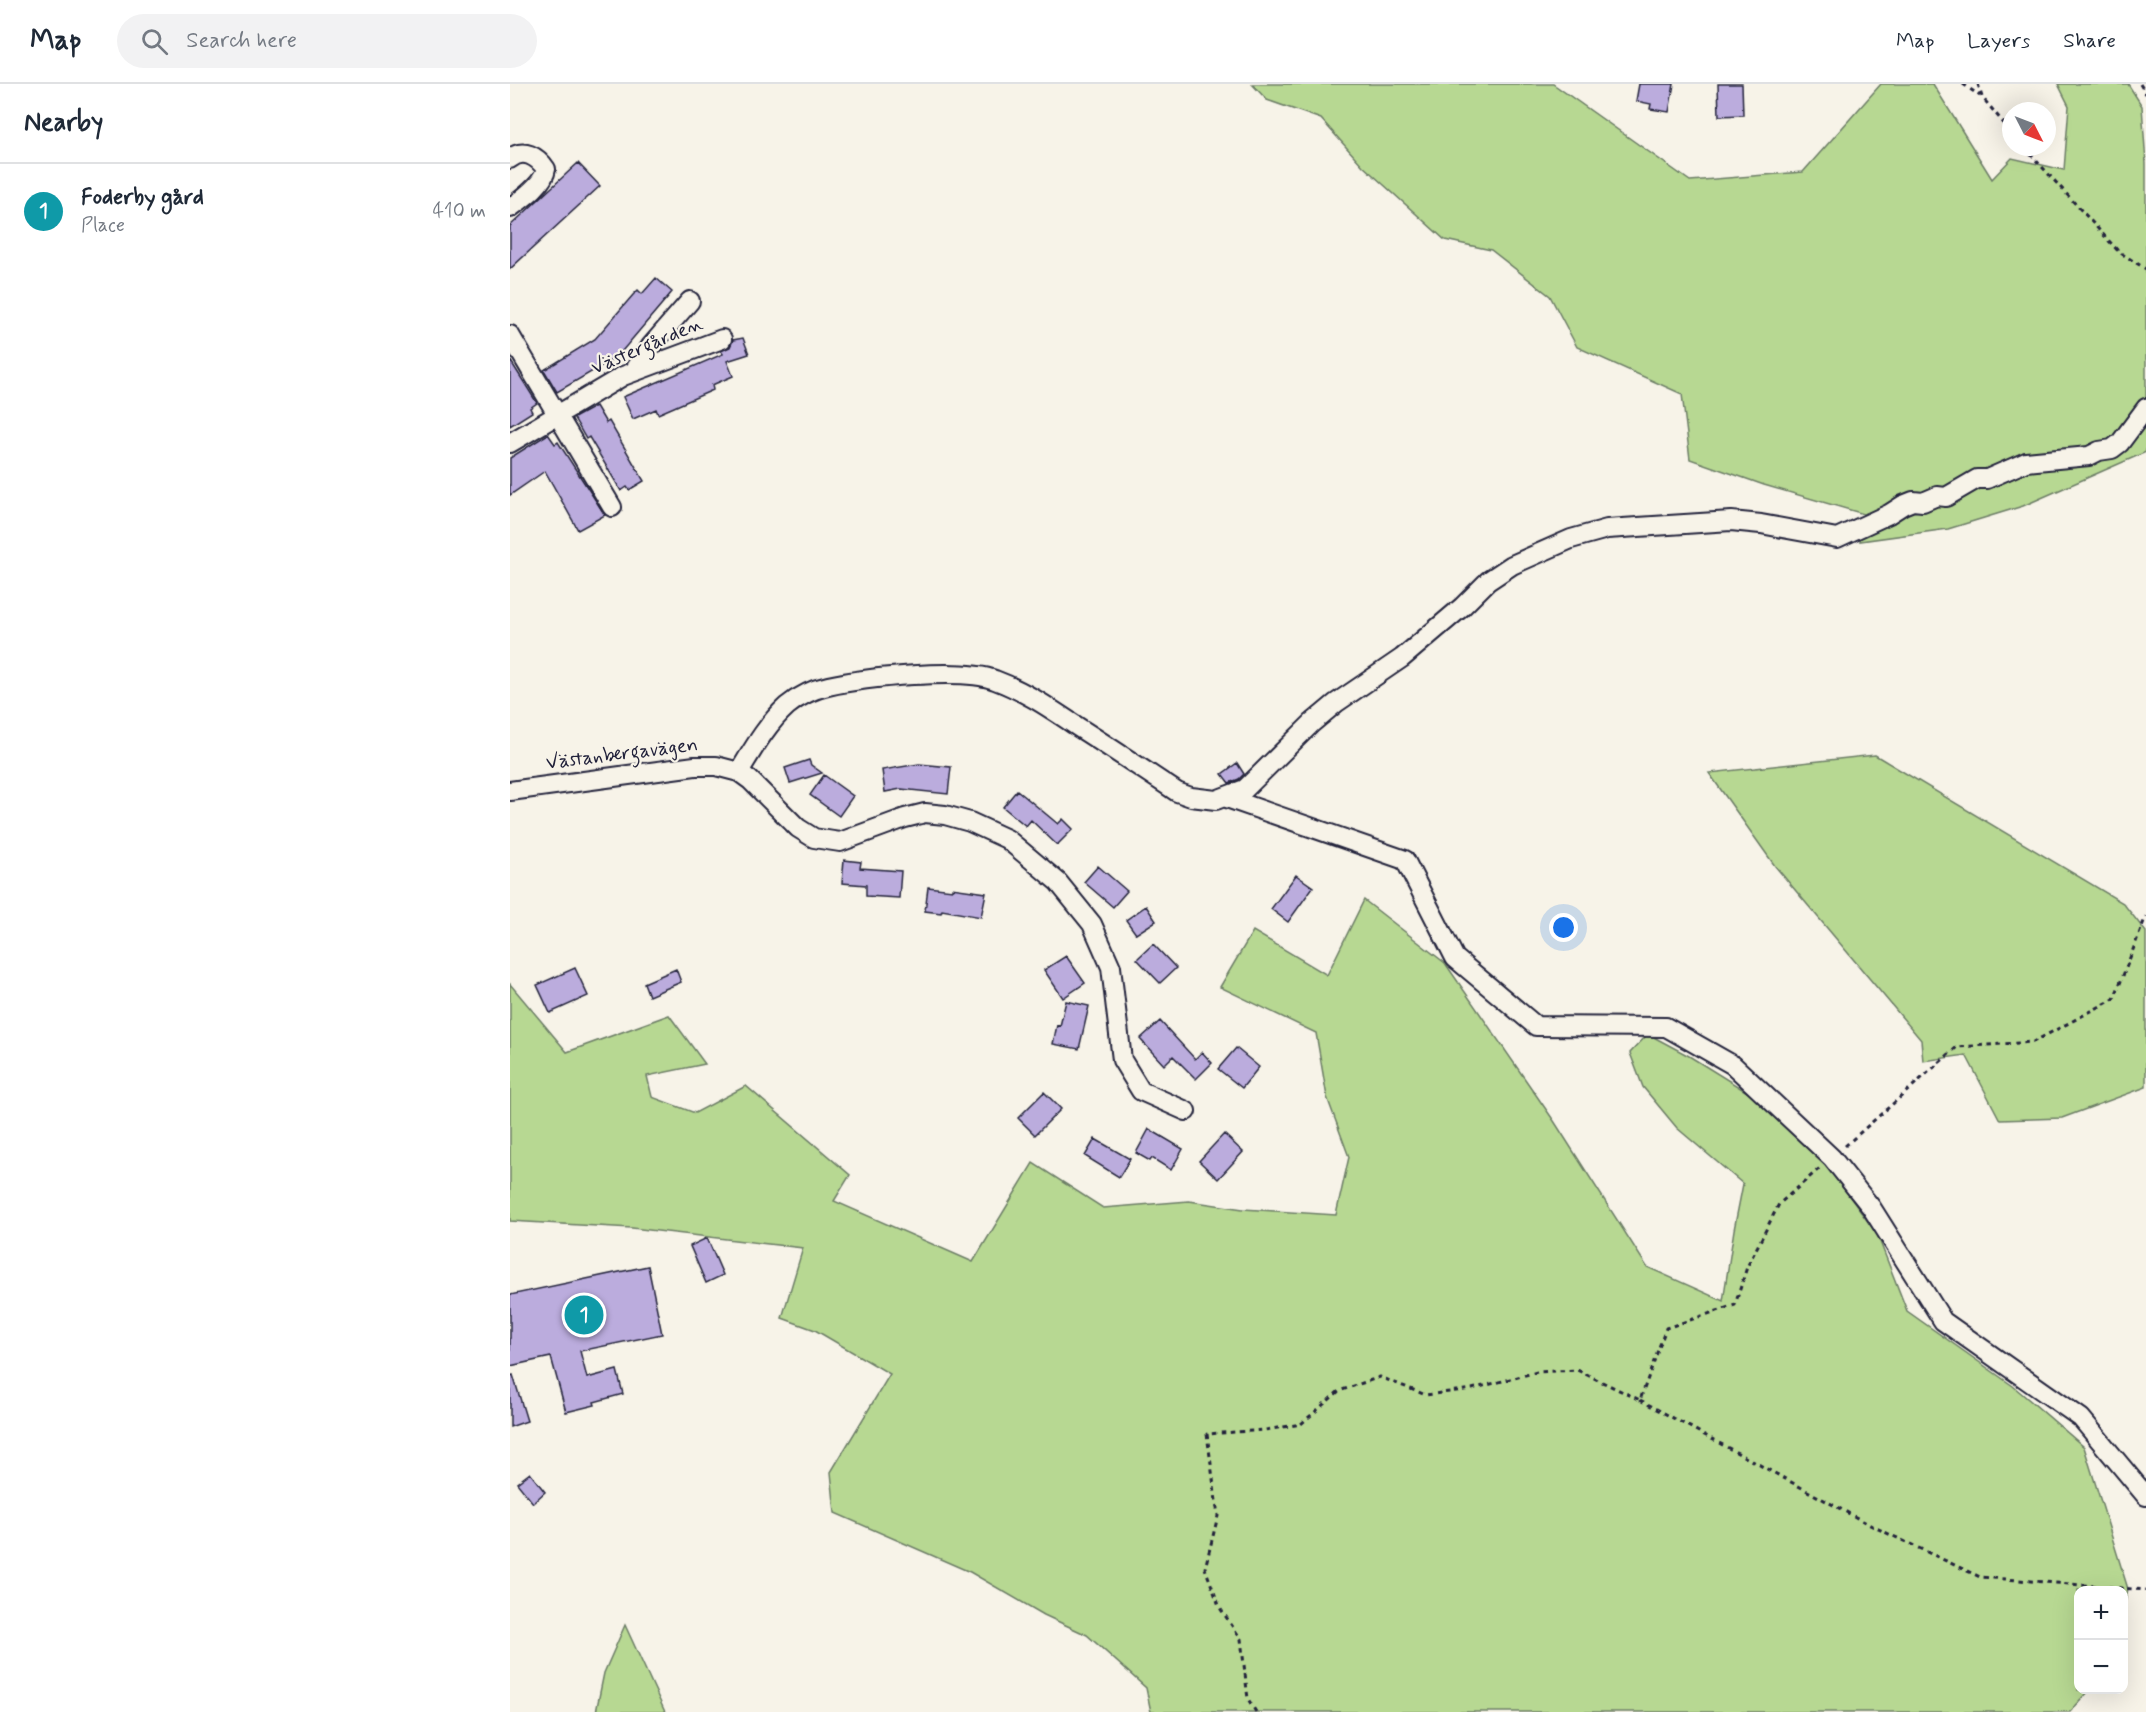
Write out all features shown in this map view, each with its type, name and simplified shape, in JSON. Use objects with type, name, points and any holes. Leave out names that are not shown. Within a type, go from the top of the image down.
[{"type":"street","points":[[510,159],[514,155],[530,154],[536,157],[546,169],[545,175],[538,183],[510,208]]},
{"type":"street","points":[[634,371],[651,346],[690,302]]},
{"type":"street","points":[[510,335],[612,507]]},
{"type":"street","name":"Västergården","points":[[510,443],[634,371],[722,339]]},
{"type":"street","points":[[1186,1111],[1141,1091],[1122,1060],[1111,967],[1092,924],[1058,882],[1007,839],[970,822],[945,815],[925,813],[840,842],[814,838],[798,828],[739,772],[764,732],[788,705],[826,686],[853,681],[897,676],[975,674],[993,679],[1026,694],[1177,792],[1204,800],[1216,800],[1245,789],[1312,723],[1336,703],[1409,653],[1488,581],[1512,565],[1540,551],[1607,529],[1720,522],[1761,524],[1837,538],[1889,514],[1903,504],[1913,501],[1923,502],[1936,496],[1946,497],[1977,479],[1987,479],[2026,462],[2089,456],[2099,451],[2112,449],[2126,437],[2146,408]]},
{"type":"street","name":"Västanbergavägen","points":[[510,791],[695,766],[716,766],[739,772]]},
{"type":"street","points":[[1224,797],[1405,860],[1455,958],[1536,1026],[1666,1027],[1733,1065],[1832,1158],[1871,1207],[1943,1321],[2081,1418],[2146,1496]]},
{"type":"path","points":[[1963,84],[1982,98],[2002,121]]},
{"type":"path","points":[[1978,84],[1982,98]]},
{"type":"path","points":[[2140,84],[2146,94]]},
{"type":"path","points":[[2032,156],[2119,252],[2146,269]]},
{"type":"path","points":[[1640,1400],[1666,1328],[1735,1305],[1747,1267],[1779,1204],[1957,1047],[2033,1042],[2114,999],[2146,916]]},
{"type":"path","points":[[1256,1712],[1248,1699],[1241,1639],[1220,1608],[1205,1568],[1218,1516],[1207,1434],[1264,1430],[1301,1424],[1339,1391],[1380,1377],[1426,1395],[1472,1389],[1536,1372],[1577,1370],[1640,1400],[1872,1526],[1980,1577],[2146,1590]]},
{"type":"green space","points":[[1252,84],[1553,84],[1690,181],[1803,172],[1881,84],[1933,84],[1992,179],[2012,158],[2064,170],[2069,106],[2058,84],[2128,84],[2142,106],[2146,164],[2146,452],[2023,506],[1948,529],[1860,541],[1864,514],[1764,485],[1690,459],[1682,394],[1577,347],[1550,296],[1491,250],[1445,240],[1363,166],[1321,119],[1267,100]]},
{"type":"green space","points":[[1875,755],[2123,903],[2146,932],[2146,1087],[2062,1118],[2000,1120],[1966,1055],[1923,1061],[1921,1040],[1775,866],[1709,773]]},
{"type":"green space","points":[[1364,900],[1445,963],[1554,1121],[1647,1267],[1723,1301],[1743,1184],[1677,1128],[1643,1087],[1630,1053],[1648,1034],[1689,1056],[1760,1100],[1814,1148],[1877,1234],[1907,1311],[2013,1386],[2084,1447],[2127,1586],[2074,1586],[2074,1694],[2086,1694],[2070,1712],[1151,1712],[1146,1688],[1087,1635],[1044,1615],[970,1572],[835,1513],[831,1472],[890,1374],[815,1330],[782,1318],[803,1248],[632,1228],[510,1221],[510,984],[567,1052],[669,1015],[705,1064],[647,1076],[652,1097],[695,1113],[746,1086],[850,1175],[834,1201],[973,1262],[1033,1163],[1103,1208],[1189,1201],[1243,1209],[1336,1215],[1349,1157],[1327,1097],[1316,1033],[1220,987],[1253,931],[1327,975]]},
{"type":"green space","points":[[625,1625],[665,1712],[596,1712],[604,1673]]},
{"type":"building","points":[[1639,84],[1674,84],[1669,112],[1650,109],[1651,104],[1636,101]]},
{"type":"building","points":[[1718,84],[1742,84],[1743,115],[1719,116]]},
{"type":"building","points":[[578,163],[600,186],[510,269],[510,226]]},
{"type":"building","points":[[656,278],[672,292],[617,357],[557,392],[544,370],[595,339],[638,290],[642,294]]},
{"type":"building","points":[[743,338],[749,354],[727,361],[733,376],[712,385],[713,390],[658,414],[656,409],[633,419],[623,397],[723,354],[721,351],[730,347],[733,340]]},
{"type":"building","points":[[510,360],[537,403],[530,408],[532,412],[510,426]]},
{"type":"building","points":[[596,406],[606,423],[609,421],[644,481],[629,490],[627,487],[621,491],[589,437],[586,439],[574,418]]},
{"type":"building","points":[[548,434],[555,444],[558,442],[605,515],[578,530],[545,471],[510,495],[510,458]]},
{"type":"building","points":[[809,760],[811,765],[822,773],[790,783],[785,768]]},
{"type":"building","points":[[1237,763],[1244,774],[1229,783],[1222,774]]},
{"type":"building","points":[[919,764],[951,767],[948,794],[901,789],[885,792],[882,770]]},
{"type":"building","points":[[824,775],[853,796],[839,816],[810,795]]},
{"type":"building","points":[[1017,790],[1058,824],[1063,819],[1073,829],[1057,845],[1031,820],[1026,826],[1003,807]]},
{"type":"building","points":[[844,860],[861,862],[860,868],[901,871],[899,898],[866,896],[866,885],[842,883]]},
{"type":"building","points":[[1098,866],[1127,891],[1113,907],[1084,882]]},
{"type":"building","points":[[1296,875],[1313,887],[1288,922],[1271,909]]},
{"type":"building","points":[[928,887],[986,893],[981,917],[942,910],[941,913],[925,911]]},
{"type":"building","points":[[1146,906],[1156,921],[1136,934],[1126,920]]},
{"type":"building","points":[[1153,944],[1176,968],[1160,983],[1137,959]]},
{"type":"building","points":[[1066,956],[1085,983],[1063,998],[1044,970]]},
{"type":"building","points":[[575,968],[588,996],[550,1013],[537,985]]},
{"type":"building","points":[[676,969],[681,982],[649,996],[644,983]]},
{"type":"building","points":[[1066,1001],[1089,1006],[1079,1049],[1053,1044]]},
{"type":"building","points":[[1160,1021],[1195,1059],[1202,1052],[1212,1063],[1196,1079],[1173,1056],[1164,1065],[1140,1039]]},
{"type":"building","points":[[1236,1048],[1259,1067],[1242,1088],[1218,1069]]},
{"type":"building","points":[[1044,1092],[1061,1109],[1035,1135],[1018,1118]]},
{"type":"building","points":[[1149,1129],[1183,1149],[1171,1170],[1152,1158],[1150,1161],[1136,1153]]},
{"type":"building","points":[[1224,1134],[1243,1152],[1218,1179],[1199,1161]]},
{"type":"building","points":[[1095,1139],[1130,1159],[1119,1177],[1085,1156]]},
{"type":"building","points":[[707,1238],[723,1275],[706,1283],[690,1246]]},
{"type":"building","points":[[648,1266],[662,1334],[580,1351],[587,1378],[617,1370],[623,1394],[594,1402],[595,1405],[566,1412],[551,1357],[510,1366],[510,1295]]},
{"type":"building","points":[[513,1375],[527,1421],[510,1427],[510,1376]]},
{"type":"building","points":[[530,1473],[545,1492],[533,1503],[517,1483]]},
{"type":"place","name":"Foderby gård","points":[[584,1315]]}]
